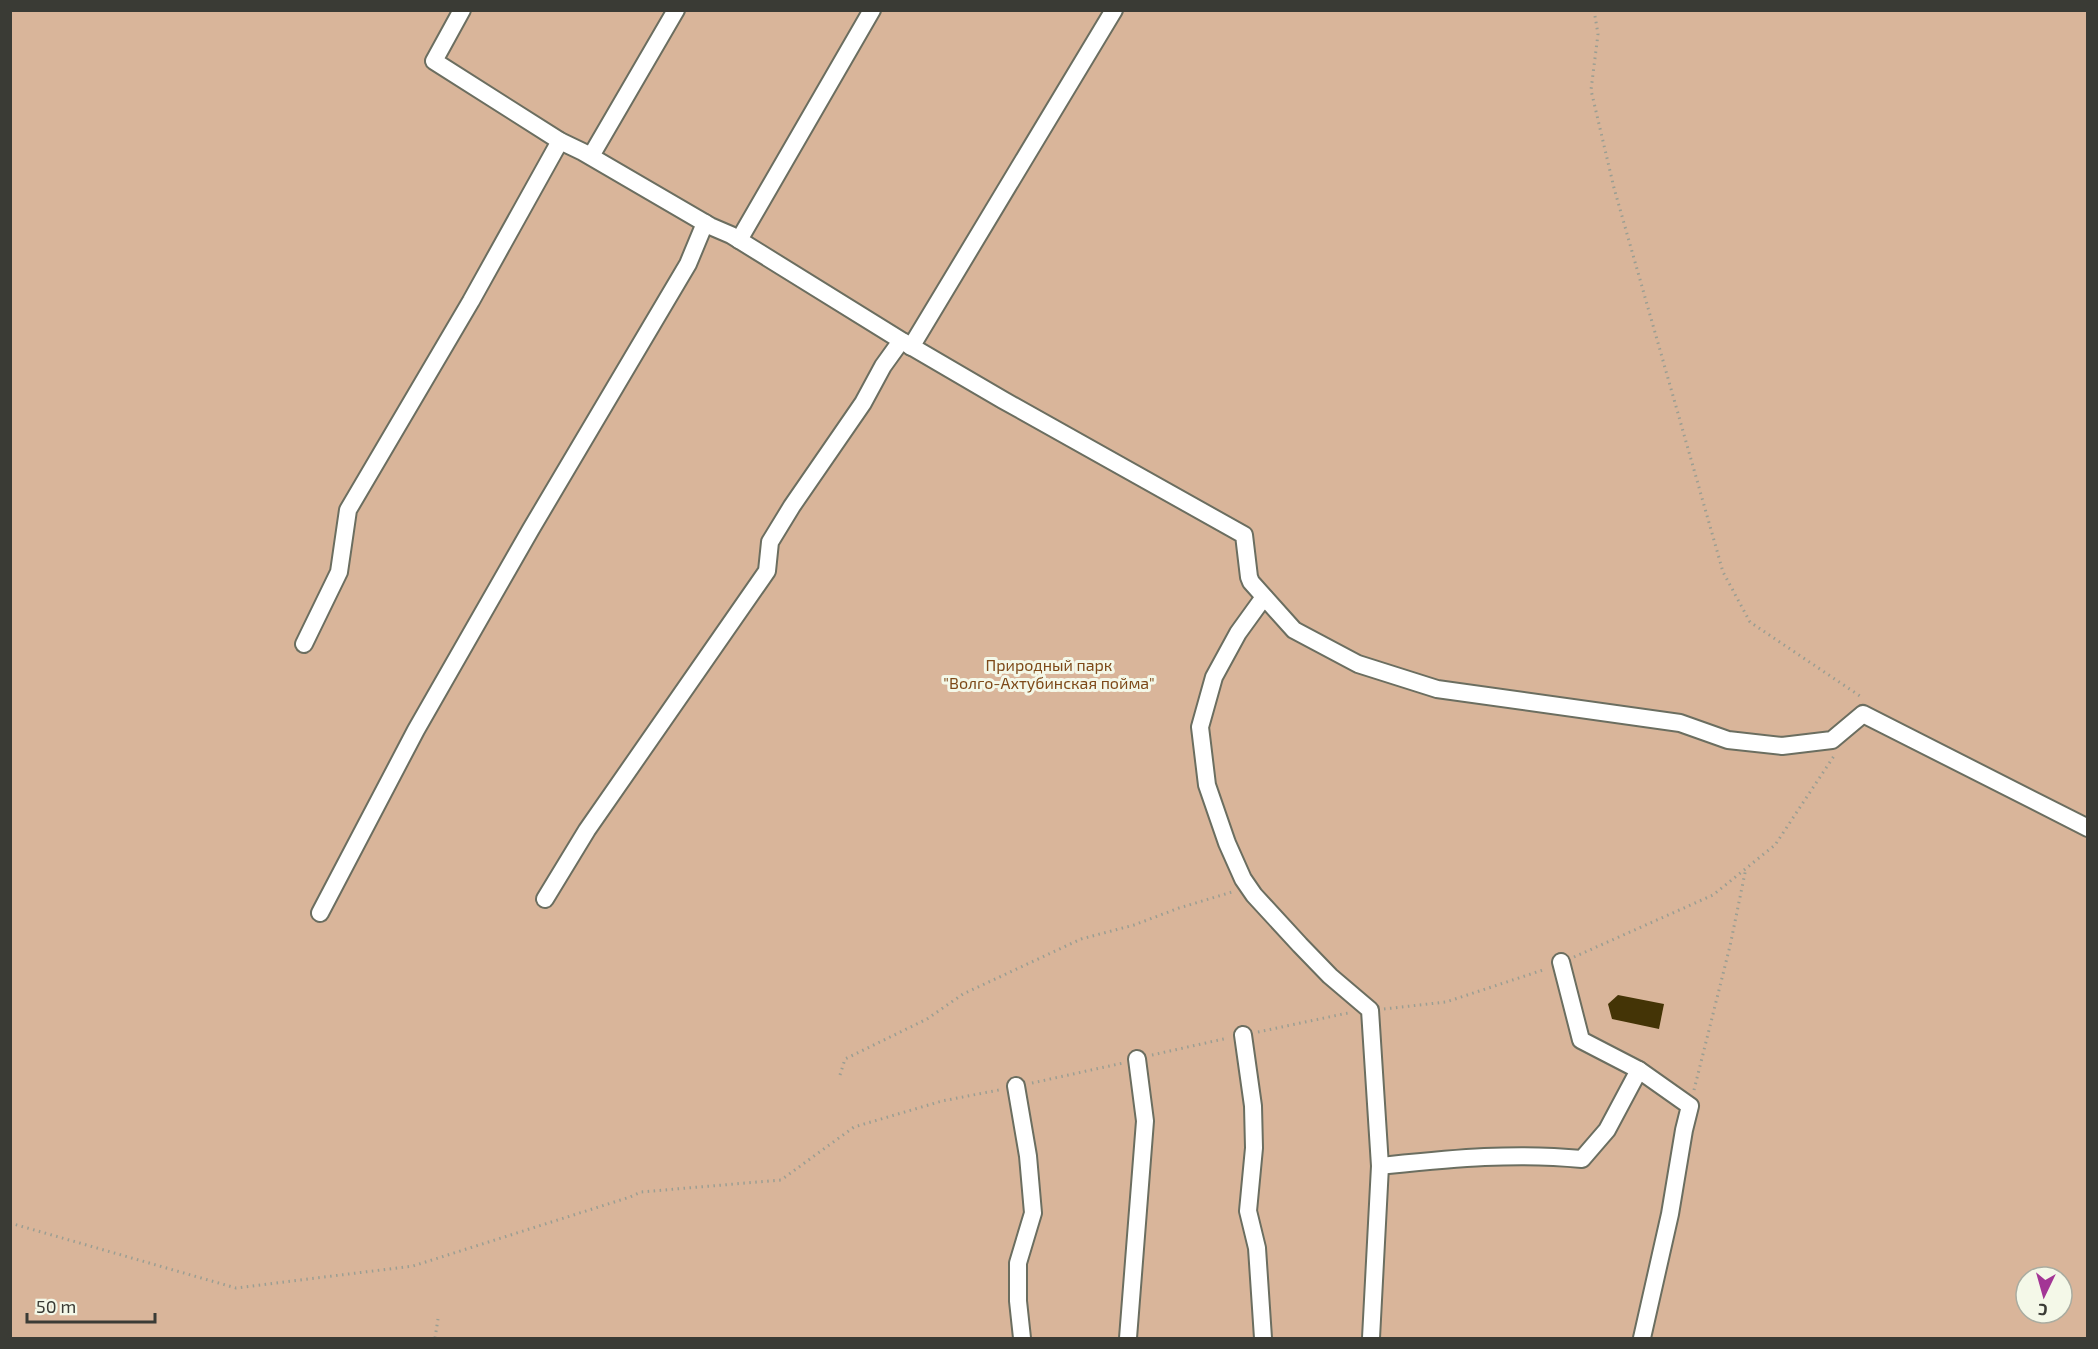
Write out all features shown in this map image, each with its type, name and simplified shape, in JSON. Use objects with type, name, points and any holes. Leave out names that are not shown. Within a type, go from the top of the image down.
[{"type":"street","points":[[462,10],[434,61],[560,141],[591,156],[705,223],[739,240],[907,344],[1098,455],[1244,535],[1249,580],[1264,597],[1294,630],[1358,664],[1437,689],[1680,723],[1728,740],[1782,746],[1832,740],[1863,714],[2088,828]]},
{"type":"street","points":[[591,156],[676,10]]},
{"type":"street","points":[[739,240],[872,10]]},
{"type":"street","points":[[545,898],[587,830],[767,571],[770,542],[792,506],[864,403],[883,366],[907,344],[1114,10]]},
{"type":"street","points":[[304,644],[339,572],[348,510],[471,301],[560,141]]},
{"type":"street","points":[[320,913],[416,730],[531,529],[688,264],[705,223]]},
{"type":"street","points":[[1264,597],[1238,633],[1214,677],[1200,727],[1207,785],[1227,843],[1248,887],[1315,960],[1370,1010],[1380,1166],[1371,1338]]},
{"type":"street","points":[[1561,962],[1581,1040],[1639,1070],[1690,1106],[1670,1214],[1642,1338]]},
{"type":"street","points":[[1243,1035],[1253,1106],[1254,1148],[1248,1211],[1257,1248],[1263,1338]]},
{"type":"street","points":[[1128,1338],[1145,1121],[1137,1059]]},
{"type":"street","points":[[1380,1166],[1485,1156],[1539,1155],[1582,1159],[1607,1130],[1639,1070]]},
{"type":"street","points":[[1016,1086],[1028,1156],[1033,1213],[1018,1263],[1018,1301],[1022,1338]]},
{"type":"path","points":[[1594,10],[1598,34],[1591,90],[1609,166],[1723,572],[1750,622],[1860,696],[1863,714]]},
{"type":"path","points":[[10,1223],[236,1288],[413,1266],[641,1192],[781,1180],[854,1127],[942,1101],[1094,1071],[1243,1035],[1370,1010],[1446,1002],[1561,962],[1713,895],[1775,845],[1838,751]]},
{"type":"path","points":[[1690,1106],[1730,946],[1746,868]]},
{"type":"path","points":[[840,1075],[845,1059],[927,1019],[963,994],[1046,955],[1081,939],[1134,925],[1179,908],[1248,887]]},
{"type":"path","points":[[435,1338],[438,1319]]},
{"type":"green space","name":"Природный парк \"Волго-Ахтубинская пойма\"","points":[[10,11],[2087,11],[2087,1338],[11,1338]]},
{"type":"building","points":[[1618,995],[1664,1004],[1659,1029],[1612,1019],[1608,1004]]}]
